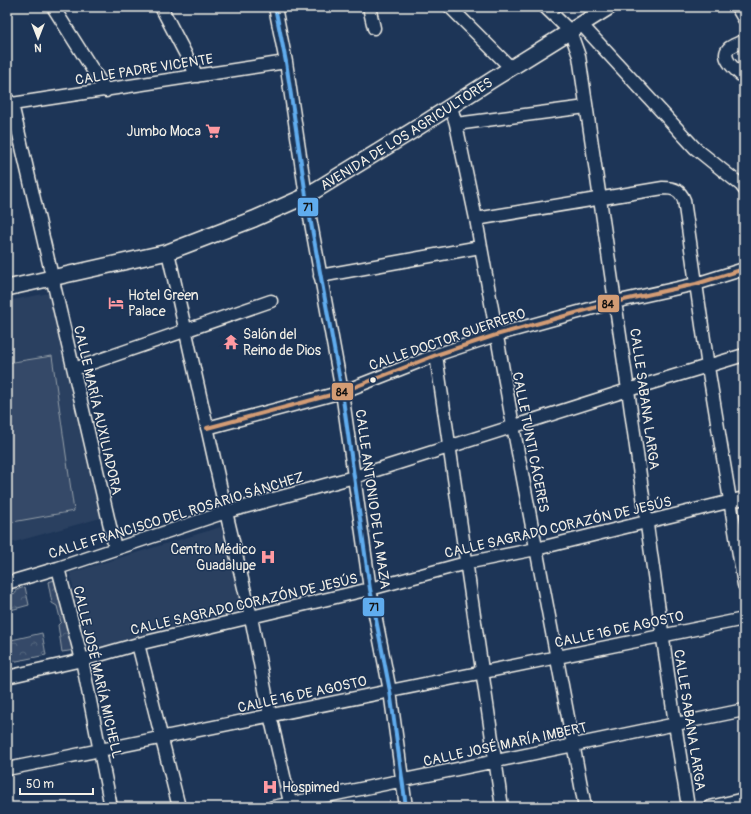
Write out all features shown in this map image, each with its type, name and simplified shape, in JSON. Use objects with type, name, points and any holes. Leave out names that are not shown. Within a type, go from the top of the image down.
[{"type":"main road","name":"AVENIDA DE LOS AGRICULTORES","points":[[7,288],[168,252],[254,219],[306,196],[451,107],[609,7]]},
{"type":"street","points":[[53,7],[106,91]]},
{"type":"street","points":[[161,7],[197,76]]},
{"type":"street","name":"CALLE ANTONIO DE LA MAZA","points":[[275,7],[286,62],[306,196],[342,392],[370,589],[390,691],[406,807]]},
{"type":"street","points":[[369,7],[374,28]]},
{"type":"street","points":[[450,7],[511,68]]},
{"type":"street","name":"CALLE SABANA LARGA","points":[[545,7],[576,28],[599,198],[688,807]]},
{"type":"street","points":[[737,7],[744,19]]},
{"type":"street","points":[[576,28],[696,148],[742,185],[744,189]]},
{"type":"street","points":[[744,40],[729,48],[727,52],[728,62],[744,78]]},
{"type":"street","name":"CALLE PADRE VICENTE","points":[[8,103],[106,91],[286,62]]},
{"type":"street","name":"CALLE MARÍA AUXILIADORA","points":[[8,103],[74,369],[116,548]]},
{"type":"street","name":"CALLE TUNTI CÁCERES","points":[[451,107],[476,218],[496,335],[585,807]]},
{"type":"street","points":[[456,124],[586,107]]},
{"type":"street","points":[[476,218],[663,188],[676,190],[681,194],[684,200],[708,367],[744,585]]},
{"type":"street","points":[[320,276],[480,247]]},
{"type":"street","points":[[168,252],[206,428],[251,616],[270,715],[290,805]]},
{"type":"street","name":"CALLE DOCTOR GUERRERO","points":[[206,428],[342,392],[436,355],[496,335],[615,302],[696,284],[744,269]]},
{"type":"street","points":[[74,369],[271,301]]},
{"type":"street","points":[[436,355],[502,807]]},
{"type":"street","name":"CALLE FRANCISCO DEL ROSARIO SÁNCHEZ","points":[[7,583],[58,568],[226,512],[354,477],[628,390],[744,355]]},
{"type":"street","name":"CALLE SAGRADO CORAZÓN DE JESÚS","points":[[7,677],[82,660],[138,644],[251,616],[370,589],[466,563],[536,548],[744,498]]},
{"type":"street","name":"CALLE JOSÉ MARÍA MICHELL","points":[[58,568],[82,660],[112,807]]},
{"type":"street","name":"CALLE 16 DE AGOSTO","points":[[7,769],[744,618]]},
{"type":"street","points":[[138,644],[179,807]]},
{"type":"street","name":"CALLE JOSÉ MARÍA IMBERT","points":[[273,807],[290,805],[402,780],[744,710]]},
{"type":"street","points":[[710,807],[744,799]]},
{"type":"shaded area","points":[[49,293],[104,517],[7,544],[7,301]]},
{"type":"shaded area","points":[[221,527],[244,612],[88,654],[70,573]]},
{"type":"green space","points":[[52,356],[74,511],[7,523],[7,363]]},
{"type":"green space","points":[[58,579],[75,650],[62,652],[58,625],[61,622],[57,606],[52,603],[48,582]]},
{"type":"green space","points":[[25,587],[29,605],[7,611],[7,595],[16,593],[16,590]]},
{"type":"green space","points":[[42,633],[46,655],[7,663],[7,641]]},
{"type":"transit line","name":"71","points":[[275,7],[286,62],[306,196],[342,392],[370,589],[390,691],[406,807]]},
{"type":"transit line","name":"84","points":[[207,428],[342,392],[436,355],[496,335],[615,302],[696,284],[744,269]]},
{"type":"place","name":"Jumbo Moca","points":[[213,131]]},
{"type":"place","name":"Hotel Green Palace","points":[[116,303]]},
{"type":"place","name":"Salón del Reino de Dios","points":[[231,342]]},
{"type":"place","name":"Centro Médico Guadalupe","points":[[268,557]]},
{"type":"place","name":"Hospimed","points":[[270,787]]}]
